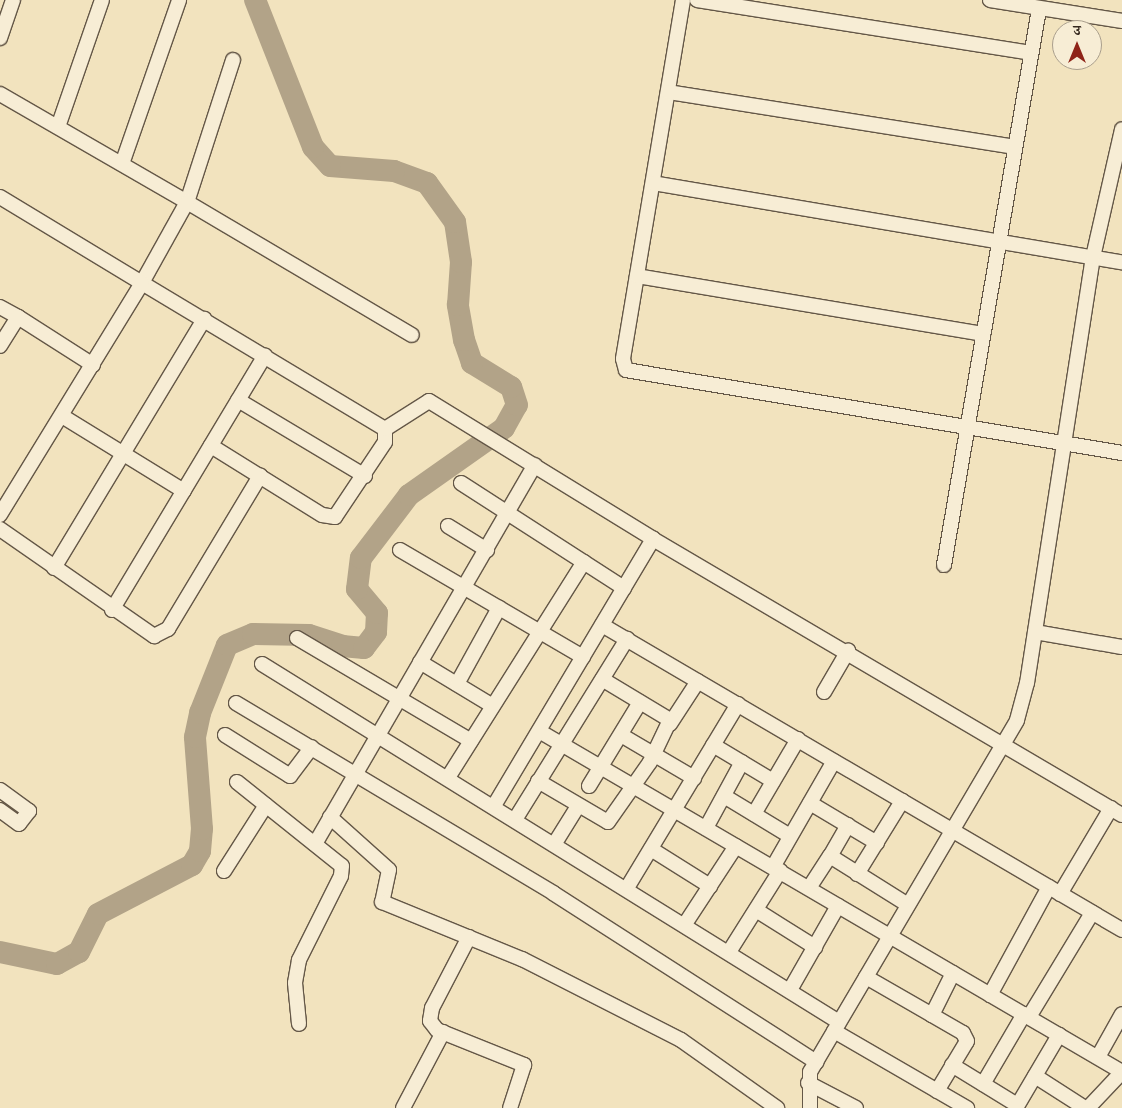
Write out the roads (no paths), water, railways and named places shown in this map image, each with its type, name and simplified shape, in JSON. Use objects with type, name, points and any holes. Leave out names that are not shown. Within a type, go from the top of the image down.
[{"type":"street","points":[[0,38],[13,0]]},
{"type":"street","points":[[58,127],[102,0]]},
{"type":"street","points":[[122,164],[178,0]]},
{"type":"street","points":[[683,0],[623,359],[632,373],[967,428],[1062,441],[1122,453]]},
{"type":"street","points":[[697,0],[1031,54]]},
{"type":"street","points":[[990,0],[1122,21]]},
{"type":"street","points":[[944,565],[1039,8]]},
{"type":"street","points":[[0,515],[142,283],[187,202],[233,60]]},
{"type":"street","points":[[668,92],[1015,147]]},
{"type":"street","points":[[0,94],[187,202],[412,336]]},
{"type":"street","points":[[810,1108],[808,1083],[816,1062],[952,831],[1006,745],[1027,683],[1062,441],[1093,257],[1122,129]]},
{"type":"street","points":[[653,183],[1122,262]]},
{"type":"street","points":[[0,197],[385,429]]},
{"type":"street","points":[[637,276],[983,334]]},
{"type":"street","points":[[0,306],[93,365]]},
{"type":"street","points":[[0,346],[18,317]]},
{"type":"street","points":[[54,568],[204,319]]},
{"type":"street","points":[[112,610],[265,355]]},
{"type":"street","points":[[238,400],[365,476]]},
{"type":"street","points":[[385,429],[429,401],[536,465],[653,539],[848,651],[1116,811],[1054,890],[990,994]]},
{"type":"street","points":[[62,416],[184,490]]},
{"type":"street","points":[[211,446],[322,514],[336,517],[365,476],[385,442],[385,429]]},
{"type":"street","points":[[315,844],[355,772],[536,465]]},
{"type":"street","points":[[0,528],[144,633],[154,636],[168,629],[260,476]]},
{"type":"street","points":[[461,482],[624,588]]},
{"type":"street","points":[[448,526],[487,550]]},
{"type":"street","points":[[495,804],[653,539]]},
{"type":"street","points":[[400,550],[582,657]]},
{"type":"street","points":[[449,776],[584,562]]},
{"type":"street","points":[[457,684],[499,608]]},
{"type":"street","points":[[602,625],[1122,930]]},
{"type":"street","points":[[1035,632],[1121,643]]},
{"type":"street","points":[[297,638],[400,696],[471,741]]},
{"type":"street","points":[[516,818],[627,639]]},
{"type":"street","points":[[824,692],[848,651]]},
{"type":"street","points":[[420,662],[493,706]]},
{"type":"street","points":[[262,664],[495,804],[790,990],[837,1026],[967,1108]]},
{"type":"street","points":[[602,679],[640,702],[670,724]]},
{"type":"street","points":[[538,781],[608,822],[632,784],[654,755],[670,724],[698,681]]},
{"type":"street","points":[[589,786],[640,702]]},
{"type":"street","points":[[236,703],[355,772],[816,1062]]},
{"type":"street","points":[[627,888],[738,704]]},
{"type":"street","points":[[539,730],[1122,1072],[1086,1108],[1035,1076]]},
{"type":"street","points":[[225,735],[290,776],[312,747]]},
{"type":"street","points":[[621,736],[694,778]]},
{"type":"street","points":[[754,814],[798,739]]},
{"type":"street","points":[[713,745],[774,781]]},
{"type":"street","points":[[729,952],[756,910],[790,836],[834,761]]},
{"type":"street","points":[[706,828],[742,762]]},
{"type":"street","points":[[237,782],[339,862],[343,871],[299,960],[295,983],[299,1024]]},
{"type":"street","points":[[0,790],[29,811],[19,824],[0,810]]},
{"type":"street","points":[[724,796],[790,836]]},
{"type":"street","points":[[857,874],[902,801]]},
{"type":"street","points":[[810,802],[876,842]]},
{"type":"street","points":[[224,871],[266,805]]},
{"type":"street","points":[[555,842],[578,806]]},
{"type":"street","points":[[330,817],[389,870],[382,902],[522,959],[681,1040],[777,1108]]},
{"type":"street","points":[[809,888],[848,825]]},
{"type":"street","points":[[685,924],[736,846]]},
{"type":"street","points":[[651,849],[710,886]]},
{"type":"street","points":[[830,856],[908,906]]},
{"type":"street","points":[[790,990],[838,906]]},
{"type":"street","points":[[756,910],[815,946]]},
{"type":"street","points":[[983,1084],[1092,913]]},
{"type":"street","points":[[469,938],[430,1015],[432,1026],[524,1065],[510,1108]]},
{"type":"street","points":[[932,1015],[953,973]]},
{"type":"street","points":[[866,977],[967,1037],[937,1090]]},
{"type":"street","points":[[1098,1058],[1122,1014]]},
{"type":"street","points":[[403,1108],[443,1032]]},
{"type":"street","points":[[952,1065],[1016,1107],[1059,1035]]},
{"type":"street","points":[[808,1083],[856,1108]]},
{"type":"waterway","points":[[0,952],[57,964],[79,952],[98,914],[192,865],[200,851],[202,829],[195,737],[200,713],[227,645],[253,634],[309,635],[342,646],[364,648],[376,632],[377,613],[357,589],[361,558],[409,495],[504,428],[517,405],[511,387],[472,363],[464,340],[458,305],[461,262],[455,222],[427,183],[394,171],[330,166],[313,147],[255,0]]}]
